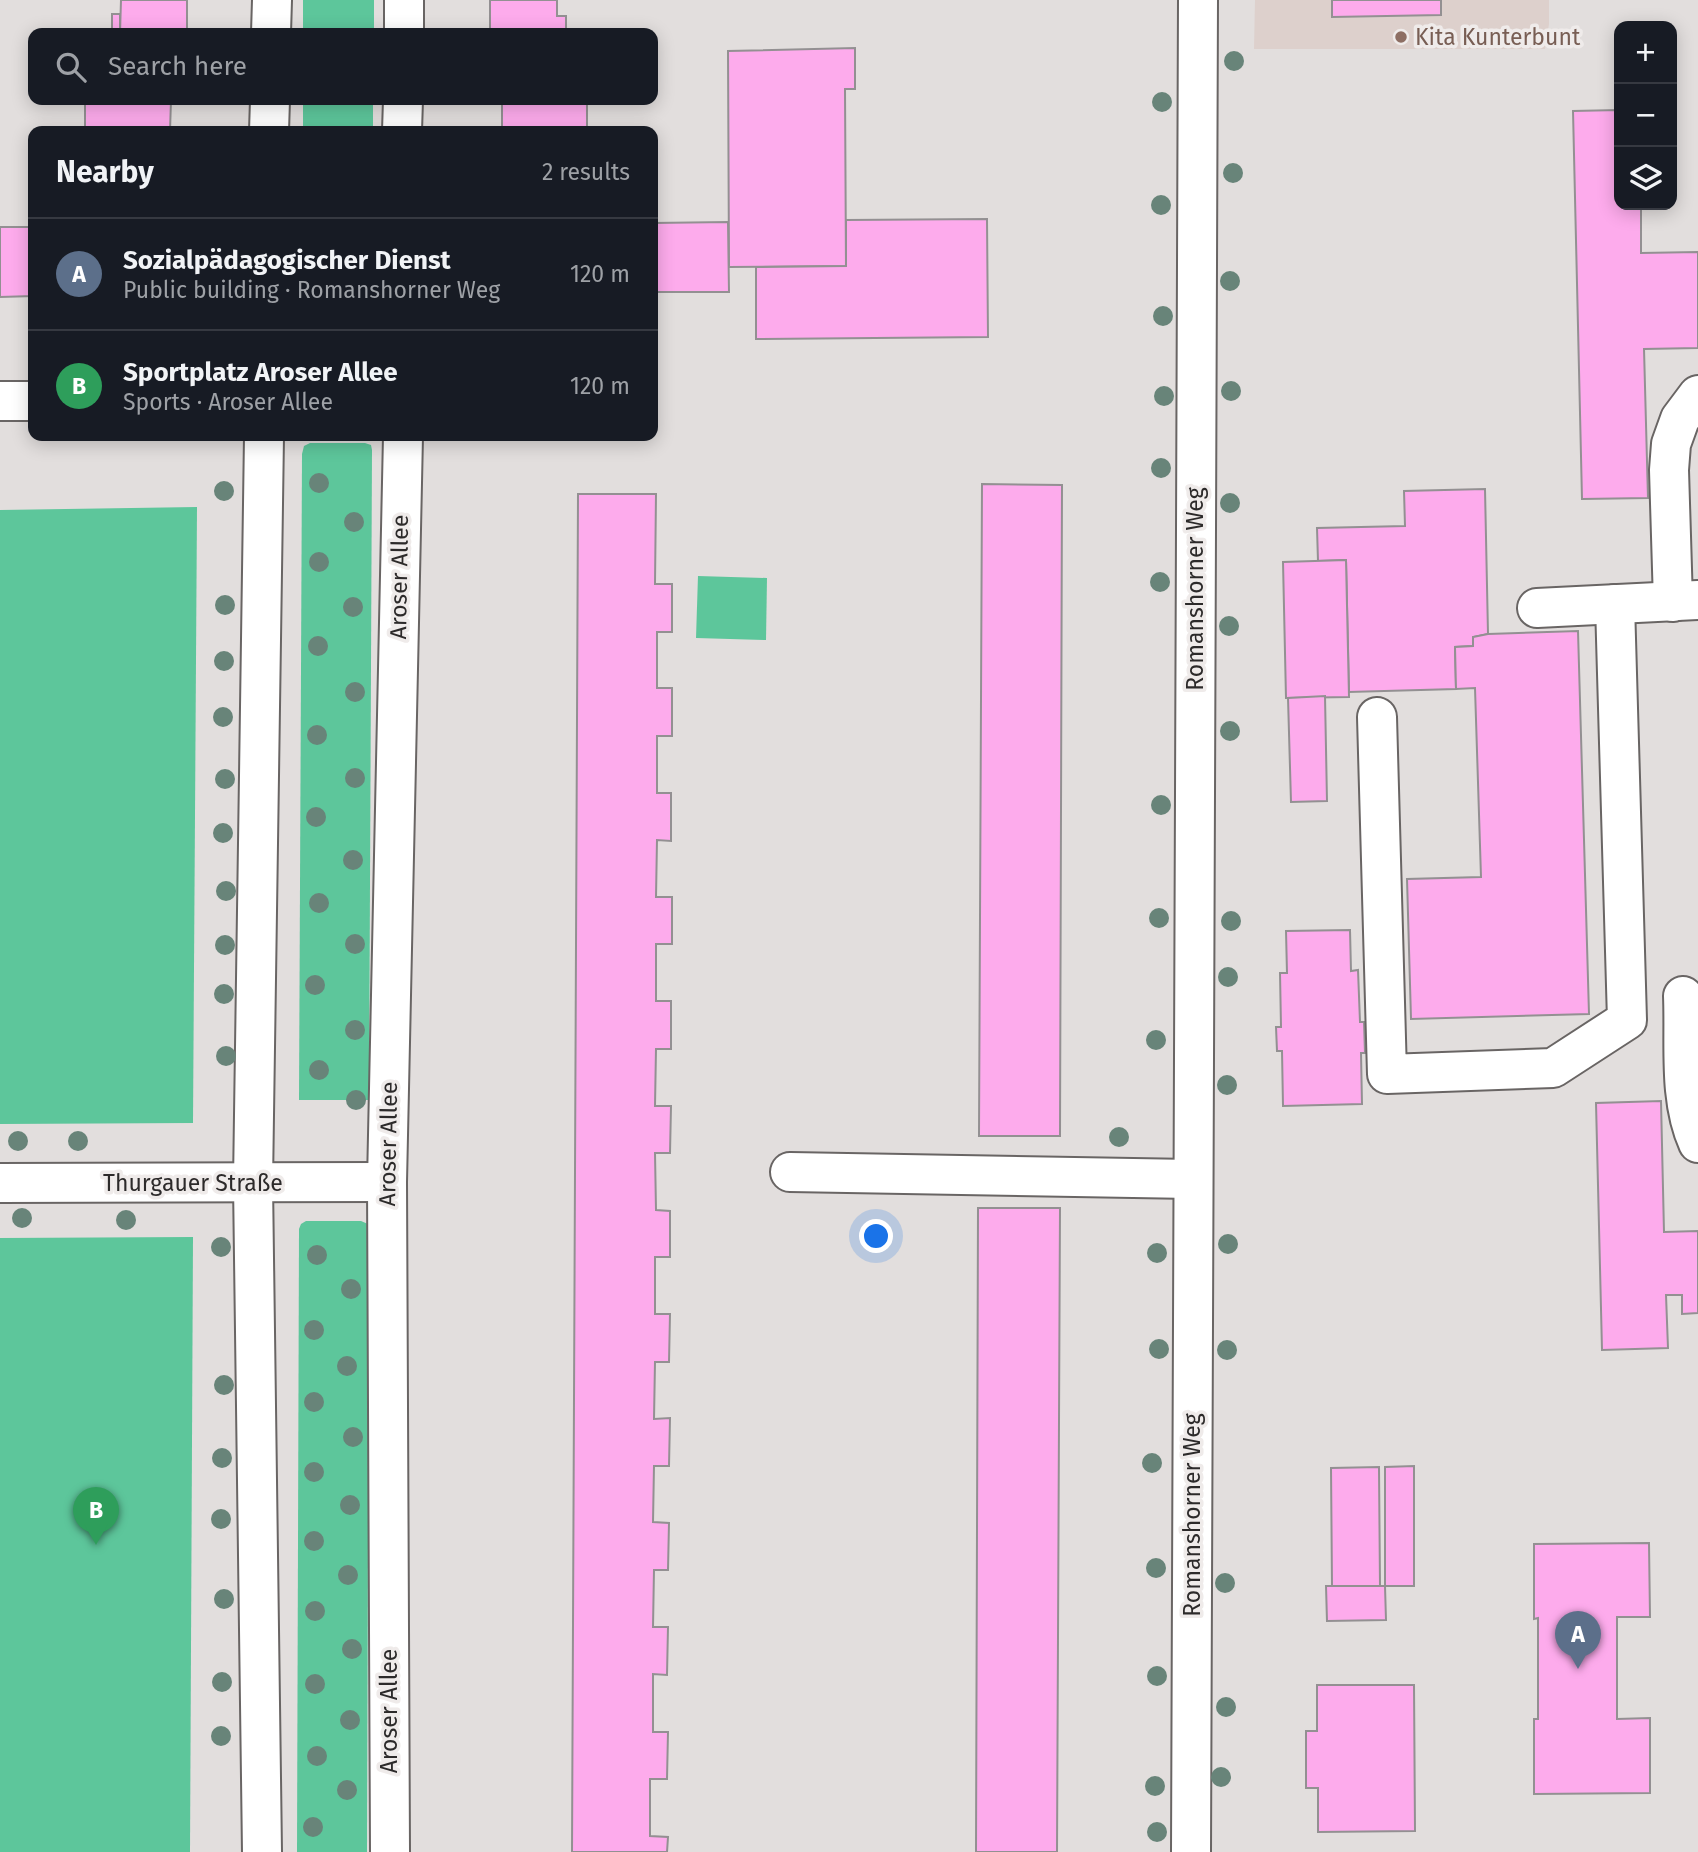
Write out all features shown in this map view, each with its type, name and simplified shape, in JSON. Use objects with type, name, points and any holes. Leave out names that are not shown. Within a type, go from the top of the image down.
[{"type":"main road","points":[[271,28],[272,0]]},
{"type":"main road","points":[[404,0],[404,28]]},
{"type":"main road","name":"Romanshorner Weg","points":[[1191,1852],[1198,0]]},
{"type":"main road","points":[[269,126],[270,105]]},
{"type":"main road","points":[[402,126],[403,105]]},
{"type":"main road","points":[[1537,608],[1686,601],[1669,470],[1671,444],[1680,419],[1698,395]]},
{"type":"main road","points":[[0,401],[28,401]]},
{"type":"main road","points":[[262,1852],[253,1183],[264,441]]},
{"type":"main road","name":"Aroser Allee","points":[[390,1852],[387,1182],[403,441]]},
{"type":"main road","points":[[1377,717],[1387,1074],[1553,1068],[1627,1020],[1615,604]]},
{"type":"main road","points":[[1627,999],[1691,996],[1686,1100],[1690,1126],[1698,1143]]},
{"type":"main road","points":[[790,1172],[1192,1179]]},
{"type":"main road","name":"Thurgauer Straße","points":[[0,1182],[387,1182]]},
{"type":"shaded area","name":"Kita Kunterbunt","points":[[1255,0],[1549,0],[1549,24],[1545,49],[1254,49]]},
{"type":"green space","points":[[303,0],[374,0],[374,28],[303,28]]},
{"type":"green space","points":[[303,105],[373,105],[373,126],[303,126]]},
{"type":"green space","points":[[310,443],[365,443],[371,445],[372,450],[369,1100],[299,1100],[302,454],[304,446]]},
{"type":"green space","points":[[197,507],[193,1123],[0,1124],[0,510]]},
{"type":"green space","points":[[698,576],[767,578],[766,640],[696,638]]},
{"type":"green space","points":[[306,1221],[361,1221],[368,1224],[369,1228],[367,1852],[297,1852],[299,1229]]},
{"type":"green space","points":[[193,1237],[190,1852],[0,1852],[0,1238]]},
{"type":"building","points":[[121,0],[187,0],[187,28],[120,28]]},
{"type":"building","points":[[490,0],[557,0],[557,16],[566,16],[566,28],[490,28]]},
{"type":"building","points":[[1332,0],[1441,0],[1441,15],[1332,17]]},
{"type":"building","points":[[112,14],[120,14],[120,28],[112,28]]},
{"type":"building","points":[[855,48],[855,89],[845,89],[846,266],[729,267],[728,51]]},
{"type":"building","points":[[85,105],[171,105],[170,126],[85,126]]},
{"type":"building","points":[[502,105],[587,105],[587,126],[502,126]]},
{"type":"building","points":[[1614,110],[1614,210],[1641,210],[1641,253],[1698,252],[1698,348],[1644,349],[1648,498],[1582,499],[1573,111]]},
{"type":"building","points":[[987,219],[988,337],[756,339],[756,267],[846,266],[846,220]]},
{"type":"building","points":[[728,222],[729,292],[658,292],[658,223]]},
{"type":"building","points":[[0,227],[28,227],[28,296],[0,297]]},
{"type":"building","points":[[982,484],[1062,485],[1060,1136],[979,1136]]},
{"type":"building","points":[[1485,489],[1488,634],[1473,637],[1473,646],[1455,647],[1456,689],[1349,692],[1346,560],[1318,561],[1317,528],[1405,526],[1404,491]]},
{"type":"building","points":[[578,494],[656,494],[655,584],[672,584],[672,632],[657,632],[657,688],[672,688],[672,736],[657,736],[657,793],[671,793],[671,841],[657,840],[656,897],[672,897],[672,944],[656,944],[656,1001],[671,1001],[671,1049],[656,1049],[655,1106],[671,1106],[670,1153],[655,1153],[656,1210],[670,1211],[670,1257],[655,1257],[655,1314],[670,1314],[669,1362],[655,1362],[654,1419],[670,1418],[669,1466],[654,1466],[653,1522],[669,1523],[668,1570],[654,1570],[653,1627],[668,1627],[667,1675],[653,1674],[653,1732],[668,1732],[667,1779],[650,1779],[650,1836],[668,1837],[667,1852],[572,1852]]},
{"type":"building","points":[[1346,560],[1349,697],[1286,698],[1283,562]]},
{"type":"building","points":[[1578,631],[1589,1014],[1411,1019],[1407,879],[1481,877],[1475,688],[1456,689],[1455,647],[1473,646],[1473,637],[1488,634]]},
{"type":"building","points":[[1325,696],[1327,801],[1291,802],[1288,698]]},
{"type":"building","points":[[1350,930],[1351,971],[1358,970],[1360,1022],[1364,1022],[1365,1053],[1361,1053],[1362,1104],[1283,1106],[1282,1051],[1277,1051],[1276,1027],[1281,1027],[1280,973],[1287,973],[1286,931]]},
{"type":"building","points":[[1661,1101],[1664,1232],[1698,1231],[1698,1313],[1682,1314],[1682,1295],[1666,1295],[1668,1348],[1602,1350],[1596,1103]]},
{"type":"building","points":[[978,1208],[1060,1208],[1057,1852],[976,1852]]},
{"type":"building","points":[[1414,1466],[1414,1586],[1385,1586],[1385,1467]]},
{"type":"building","points":[[1379,1467],[1380,1586],[1332,1586],[1331,1468]]},
{"type":"building","points":[[1649,1543],[1650,1617],[1617,1617],[1617,1719],[1650,1718],[1650,1793],[1534,1794],[1534,1719],[1538,1719],[1538,1618],[1534,1619],[1534,1544]]},
{"type":"building","points":[[1326,1586],[1385,1586],[1386,1620],[1327,1621]]},
{"type":"building","points":[[1317,1685],[1414,1685],[1415,1831],[1318,1832],[1318,1788],[1306,1788],[1306,1731],[1317,1731]]},
{"type":"place","name":"Kita Kunterbunt","points":[[1401,37]]},
{"type":"place","name":"Sportplatz Aroser Allee","points":[[96,1545]]},
{"type":"place","name":"Sozialpädagogischer Dienst","points":[[1578,1669]]}]
